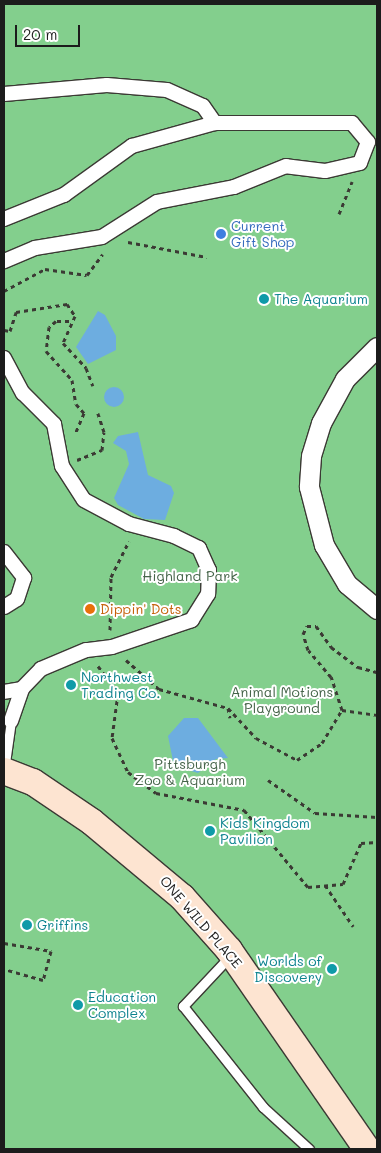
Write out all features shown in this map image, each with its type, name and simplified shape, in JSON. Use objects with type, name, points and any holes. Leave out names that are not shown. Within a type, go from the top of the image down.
[{"type":"main road","name":"ONE WILD PLACE","points":[[4,771],[33,782],[130,851],[182,897],[232,954],[368,1149]]},
{"type":"street","points":[[4,94],[107,84],[167,90],[203,106],[215,123]]},
{"type":"street","points":[[4,219],[64,195],[132,146],[215,123],[352,123],[368,142],[360,163],[325,171],[286,166],[234,187],[157,202],[102,237],[35,248],[4,261]]},
{"type":"street","points":[[377,347],[345,379],[324,416],[311,456],[309,487],[324,545],[347,584],[377,609]]},
{"type":"street","points":[[4,358],[23,393],[54,424],[62,466],[84,500],[129,524],[174,536],[199,548],[209,570],[208,594],[192,620],[112,647],[86,650],[42,669],[22,688],[11,721]]},
{"type":"street","points":[[4,552],[24,578],[17,599],[4,607]]},
{"type":"street","points":[[4,692],[22,688]]},
{"type":"lane","points":[[4,771],[11,721]]},
{"type":"lane","points":[[232,954],[183,1006],[263,1106],[309,1149]]},
{"type":"path","points":[[339,214],[360,163]]},
{"type":"path","points":[[4,290],[45,269],[87,275],[103,257],[102,237],[207,257]]},
{"type":"path","points":[[4,330],[10,331],[16,312],[67,304],[75,316],[63,343],[86,368],[93,386]]},
{"type":"path","points":[[68,321],[56,321],[49,328],[46,351],[72,380],[76,404],[84,413],[73,443]]},
{"type":"path","points":[[72,453],[71,462],[102,450],[104,432],[98,413]]},
{"type":"path","points":[[131,536],[111,578],[112,647],[159,690],[228,708],[256,738],[296,760],[322,743],[342,710],[331,677],[308,650],[304,634],[307,626],[316,626],[331,647],[358,667],[377,672]]},
{"type":"path","points":[[86,650],[118,694],[112,738],[128,772],[156,793],[244,810],[308,886],[343,884],[361,843],[377,842]]},
{"type":"path","points":[[228,708],[230,718]]},
{"type":"path","points":[[342,710],[377,715]]},
{"type":"path","points":[[268,780],[316,813],[377,817]]},
{"type":"path","points":[[325,885],[353,926]]},
{"type":"path","points":[[4,943],[51,951],[43,980],[4,969]]},
{"type":"green space","name":"Pittsburgh Zoo & Aquarium","points":[[4,4],[377,4],[377,1149],[4,1149]]},
{"type":"water","points":[[98,311],[105,315],[116,336],[116,350],[88,364],[76,347]]},
{"type":"water","points":[[114,387],[121,390],[124,397],[121,404],[114,407],[107,404],[104,397],[107,390]]},
{"type":"water","points":[[138,432],[148,475],[171,486],[174,493],[165,520],[144,519],[118,505],[114,498],[129,464],[126,451],[113,443],[118,436]]},
{"type":"water","points":[[184,718],[198,718],[228,758],[216,759],[198,773],[174,766],[168,736]]},
{"type":"place","name":"Current Gift Shop","points":[[221,234]]},
{"type":"place","name":"The Aquarium","points":[[264,299]]},
{"type":"place","name":"Dippin' Dots","points":[[90,609]]},
{"type":"place","name":"Northwest Trading Co.","points":[[71,685]]},
{"type":"place","name":"Kids Kingdom Pavilion","points":[[210,831]]},
{"type":"place","name":"Griffins","points":[[27,925]]},
{"type":"place","name":"Worlds of Discovery","points":[[332,969]]},
{"type":"place","name":"Education Complex","points":[[78,1005]]},
{"type":"park label","name":"Highland Park","points":[[190,576]]},
{"type":"park label","name":"Animal Motions Playground","points":[[282,700]]}]
